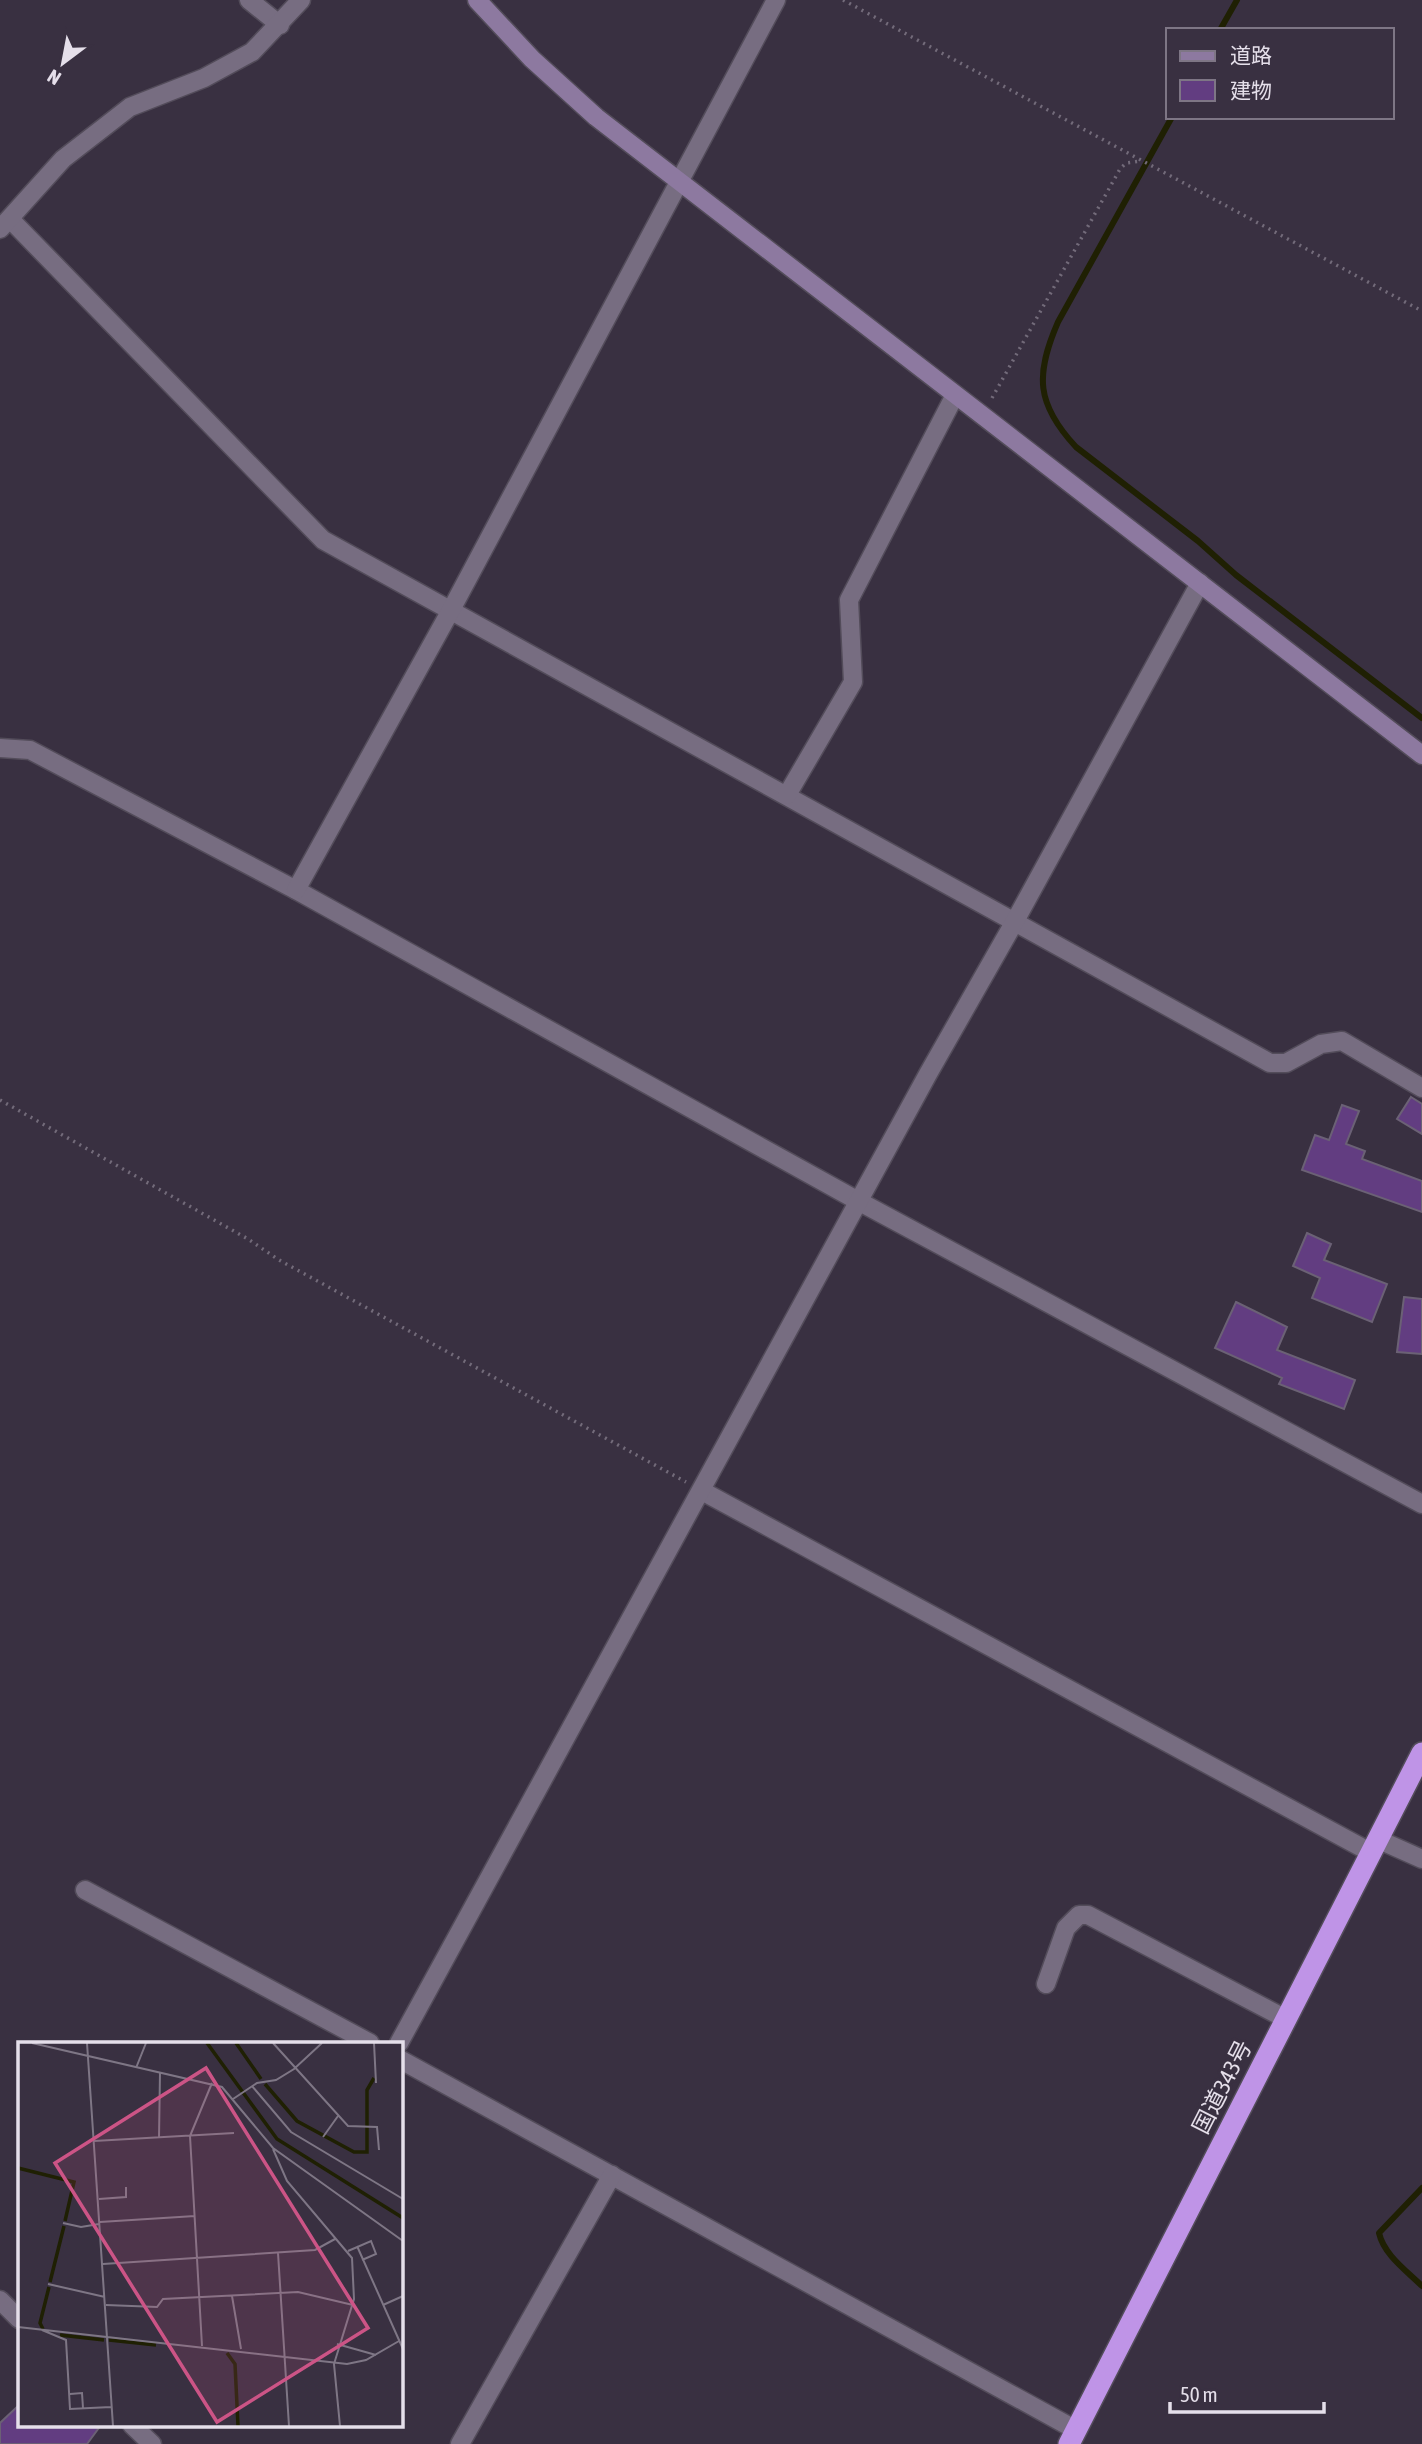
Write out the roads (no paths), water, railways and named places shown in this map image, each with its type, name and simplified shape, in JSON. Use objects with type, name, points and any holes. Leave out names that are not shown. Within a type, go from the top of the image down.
[{"type":"highway","name":"国道343号","points":[[1073,2437],[1422,1753]]},
{"type":"street","points":[[249,0],[280,25]]},
{"type":"street","points":[[301,0],[252,52],[204,78],[130,107],[63,159],[5,224],[323,540],[1270,1063],[1286,1063],[1321,1044],[1342,1041],[1422,1088]]},
{"type":"street","points":[[477,0],[532,59],[596,117],[1422,755]]},
{"type":"street","points":[[296,890],[451,610],[776,0]]},
{"type":"street","points":[[787,795],[853,681],[849,600],[955,395]]},
{"type":"street","points":[[400,2042],[1199,583]]},
{"type":"street","points":[[0,748],[30,750],[296,890],[859,1202],[1422,1504]]},
{"type":"street","points":[[702,1491],[1373,1846],[1422,1858]]},
{"type":"street","points":[[86,1889],[368,2042]]},
{"type":"street","points":[[1046,1984],[1066,1928],[1079,1915],[1088,1915],[1286,2019]]},
{"type":"street","points":[[402,2061],[612,2175],[1073,2437]]},
{"type":"street","points":[[460,2444],[612,2175]]},
{"type":"street","points":[[0,2300],[18,2318]]},
{"type":"street","points":[[133,2426],[152,2444]]},
{"type":"waterway","points":[[1221,28],[1237,0]]},
{"type":"waterway","points":[[1171,119],[1058,322],[1045,358],[1043,388],[1047,403],[1053,417],[1076,447],[1198,541],[1236,575],[1422,718]]},
{"type":"waterway","points":[[1422,2188],[1379,2233],[1391,2255],[1422,2286]]}]
